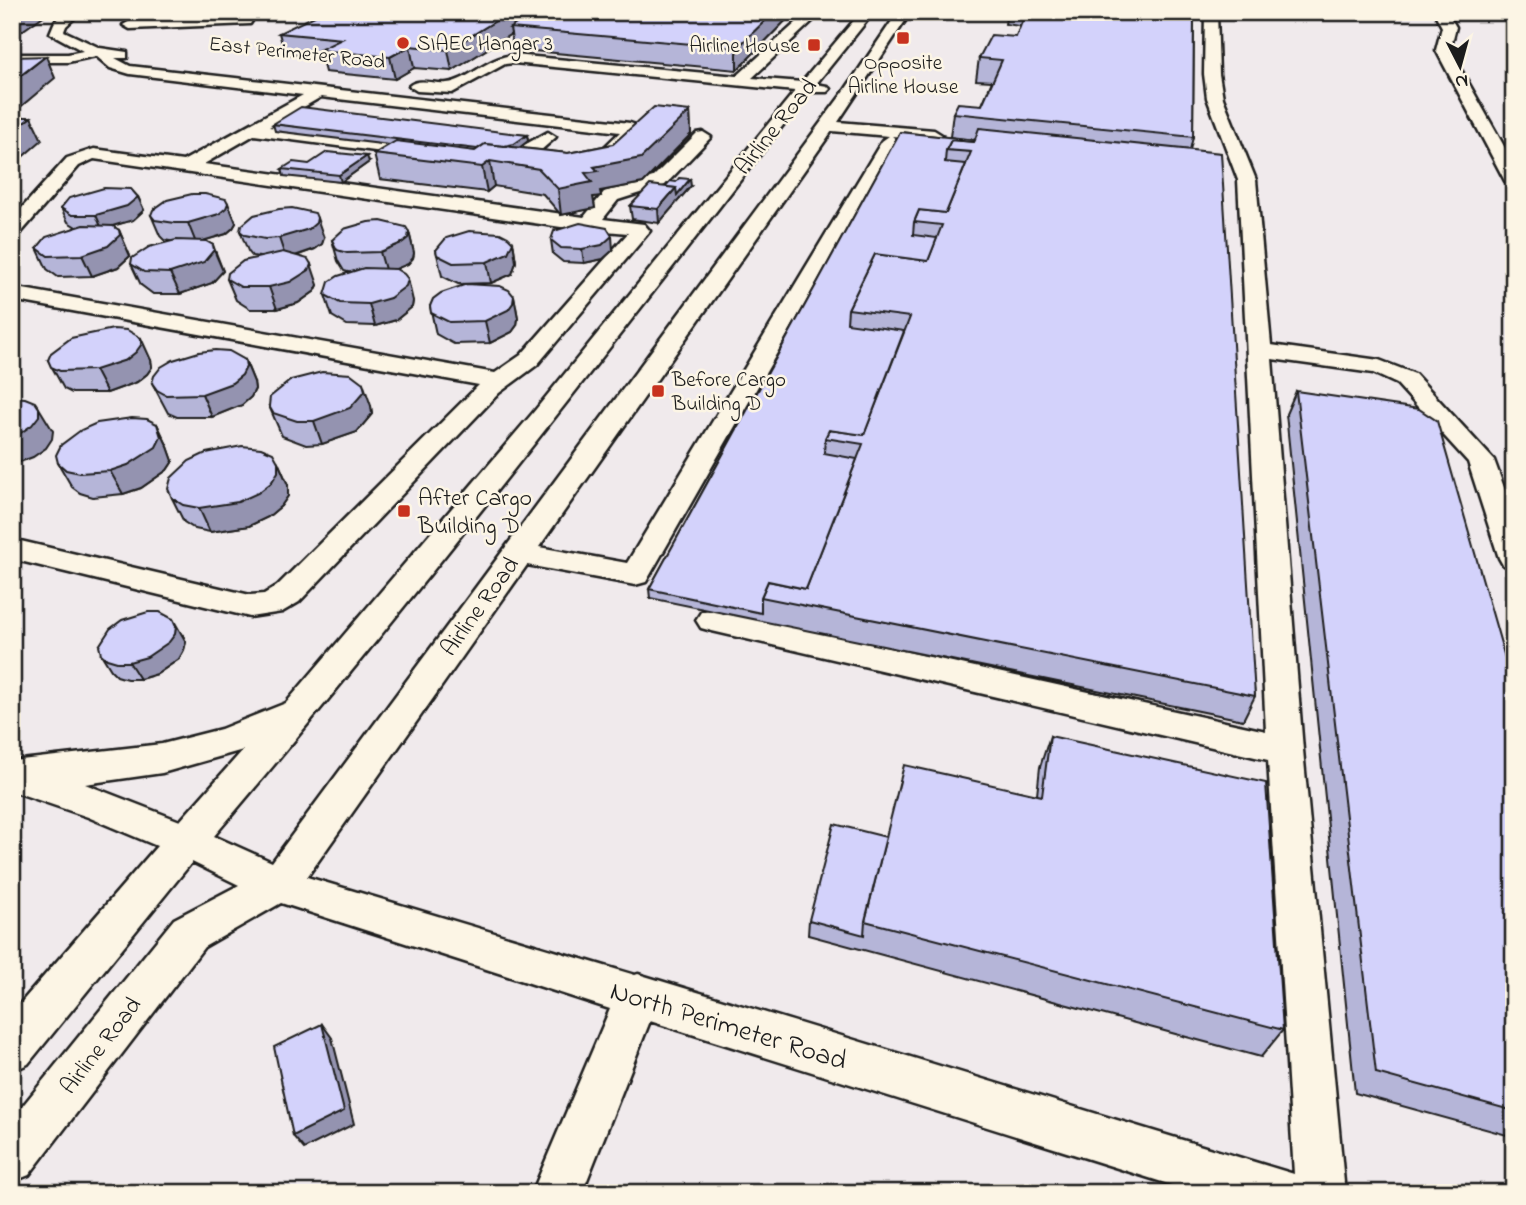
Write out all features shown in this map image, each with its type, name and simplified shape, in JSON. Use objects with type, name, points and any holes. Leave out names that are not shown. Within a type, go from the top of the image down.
[{"type":"lane","points":[[75,12],[60,24],[57,33],[99,53],[110,64],[119,68],[630,128],[631,131],[591,168]]},
{"type":"lane","points":[[740,81],[816,12]]},
{"type":"lane","name":"Airline Road","points":[[12,1048],[186,841],[300,711],[541,419],[868,12]]},
{"type":"lane","name":"Airline Road","points":[[12,1158],[190,933],[279,884],[851,93],[905,12]]},
{"type":"lane","points":[[1211,12],[1213,94],[1247,180],[1261,350],[1285,750],[1320,1193]]},
{"type":"lane","points":[[1440,12],[1448,27],[1443,50],[1514,181]]},
{"type":"lane","points":[[131,25],[245,21]]},
{"type":"lane","points":[[12,58],[68,58],[99,53],[154,58]]},
{"type":"lane","name":"East Perimeter Road","points":[[405,84],[453,88],[502,60],[514,59],[851,93]]},
{"type":"lane","points":[[188,166],[320,92]]},
{"type":"lane","points":[[826,126],[888,136],[934,135]]},
{"type":"lane","points":[[252,130],[450,156]]},
{"type":"lane","points":[[517,553],[635,575],[888,136]]},
{"type":"lane","points":[[495,162],[534,147],[548,137]]},
{"type":"lane","points":[[590,222],[611,196],[659,181],[703,137]]},
{"type":"lane","points":[[12,231],[73,162],[84,156],[102,155],[561,221],[637,228],[640,231],[528,360],[490,388],[288,594],[271,604],[250,606],[12,549]]},
{"type":"lane","points":[[474,159],[534,166]]},
{"type":"lane","points":[[12,293],[500,381]]},
{"type":"lane","points":[[1261,350],[1379,368],[1406,379],[1480,460],[1514,558]]},
{"type":"lane","points":[[712,620],[1285,750]]},
{"type":"lane","points":[[12,775],[72,771],[167,758],[236,740],[300,711]]},
{"type":"lane","name":"North Perimeter Road","points":[[12,775],[64,792],[186,841],[279,884],[1258,1190]]},
{"type":"lane","points":[[557,1193],[638,995]]},
{"type":"shaded area","points":[[12,12],[59,12],[43,26],[62,12],[1514,12],[1514,1193],[12,1193]]},
{"type":"building","points":[[323,12],[510,12],[448,50],[410,46],[390,57],[319,50],[342,39],[279,33]]},
{"type":"building","points":[[535,12],[774,12],[737,48],[510,28]]},
{"type":"building","points":[[1026,12],[1194,12],[1193,137],[953,113],[958,103],[982,105],[1002,60],[979,58],[991,35],[1016,37]]},
{"type":"building","points":[[46,56],[12,82],[12,57]]},
{"type":"building","points":[[301,107],[527,135],[514,144],[485,144],[477,149],[273,124]]},
{"type":"building","points":[[654,107],[690,111],[641,158],[594,167],[598,171],[585,173],[592,182],[558,189],[539,169],[490,161],[482,167],[374,154],[396,141],[475,151],[485,144],[568,153],[613,144]]},
{"type":"building","points":[[12,117],[31,117],[12,132]]},
{"type":"building","points":[[979,128],[1221,153],[1255,696],[761,597],[768,581],[806,589],[863,444],[825,438],[829,430],[864,435],[910,317],[848,309],[875,254],[928,261],[942,225],[914,222],[919,210],[946,213],[971,152],[946,150],[951,140],[974,142]]},
{"type":"building","points":[[900,132],[975,140],[951,140],[946,150],[945,162],[966,164],[946,213],[919,210],[914,222],[913,235],[937,238],[928,261],[875,254],[848,309],[847,323],[904,331],[864,435],[829,430],[825,438],[824,453],[857,459],[806,589],[768,581],[761,597],[761,613],[649,589]]},
{"type":"building","points":[[327,152],[367,156],[339,175],[282,169],[293,162],[309,164]]},
{"type":"building","points":[[679,178],[690,179],[677,195],[676,188],[665,187],[670,181],[676,182]]},
{"type":"building","points":[[650,185],[676,188],[658,209],[630,206]]},
{"type":"building","points":[[104,188],[131,189],[138,197],[127,206],[96,215],[72,215],[61,208],[69,198]]},
{"type":"building","points":[[192,194],[226,199],[228,203],[219,214],[188,223],[155,220],[151,215],[153,210],[167,200]]},
{"type":"building","points":[[292,208],[315,213],[316,223],[309,229],[279,238],[265,239],[245,235],[240,231],[241,226],[254,215]]},
{"type":"building","points":[[381,221],[406,227],[408,238],[380,252],[347,253],[337,250],[332,240],[344,229]]},
{"type":"building","points":[[580,223],[607,228],[612,236],[602,245],[582,249],[561,248],[551,240],[554,231]]},
{"type":"building","points":[[84,225],[113,226],[119,230],[120,235],[108,246],[82,255],[48,256],[37,248],[46,237]]},
{"type":"building","points":[[469,231],[500,233],[513,242],[508,253],[487,262],[453,263],[437,255],[436,250],[446,238]]},
{"type":"building","points":[[176,240],[206,241],[213,245],[214,250],[204,262],[170,273],[144,272],[131,264],[132,258],[149,247]]},
{"type":"building","points":[[283,252],[308,259],[311,264],[309,270],[290,282],[269,287],[241,287],[227,279],[228,273],[243,261]]},
{"type":"building","points":[[364,268],[396,269],[408,279],[406,286],[390,298],[369,304],[340,303],[325,295],[329,282],[338,276]]},
{"type":"building","points":[[467,284],[500,286],[514,296],[513,303],[508,310],[485,321],[449,322],[431,313],[433,299],[441,293]]},
{"type":"building","points":[[113,329],[127,330],[141,338],[141,345],[126,360],[95,370],[60,371],[51,367],[48,360],[51,353],[71,338]]},
{"type":"building","points":[[215,350],[229,351],[245,360],[246,367],[242,375],[232,383],[202,394],[166,395],[152,383],[161,367],[173,360]]},
{"type":"building","points":[[322,372],[351,374],[363,383],[365,391],[350,408],[314,421],[297,421],[273,413],[269,406],[270,397],[291,380]]},
{"type":"building","points":[[1296,391],[1419,409],[1437,421],[1514,689],[1514,1111],[1376,1073]]},
{"type":"building","points":[[12,397],[35,402],[39,408],[39,416],[32,425],[12,437]]},
{"type":"building","points":[[132,418],[147,419],[157,424],[161,437],[156,447],[128,465],[110,471],[80,473],[66,470],[58,463],[56,455],[61,445],[81,430],[97,423]]},
{"type":"building","points":[[242,446],[261,448],[273,453],[278,462],[278,472],[271,483],[258,493],[238,502],[199,508],[183,505],[172,498],[168,489],[171,478],[189,461],[206,453]]},
{"type":"building","points":[[148,612],[160,612],[173,619],[175,634],[169,642],[147,657],[129,662],[117,662],[101,654],[99,646],[110,629],[122,620]]},
{"type":"building","points":[[1050,736],[1266,783],[1283,1030],[865,921],[904,765],[1042,796]]},
{"type":"building","points":[[834,824],[886,837],[864,935],[809,920]]},
{"type":"building","points":[[322,1024],[344,1111],[293,1136],[274,1047]]},
{"type":"place","name":"Opposite Airline House","points":[[903,38]]},
{"type":"place","name":"SIAEC Hangar 3","points":[[403,43]]},
{"type":"place","name":"Airline House","points":[[814,45]]},
{"type":"place","name":"Before Cargo Building D","points":[[658,391]]},
{"type":"place","name":"After Cargo Building D","points":[[404,511]]}]
